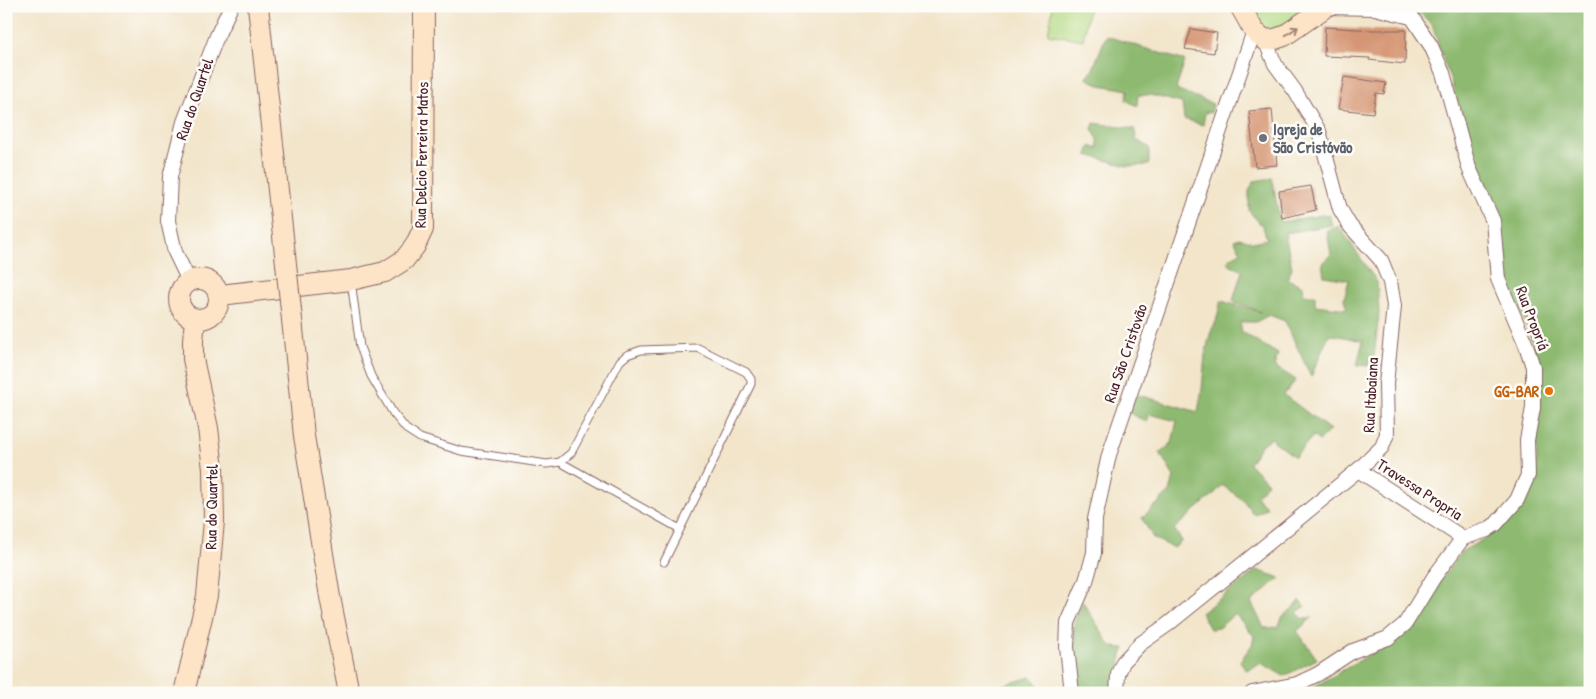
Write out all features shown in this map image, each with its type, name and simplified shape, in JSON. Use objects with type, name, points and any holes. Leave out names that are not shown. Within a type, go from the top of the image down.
[{"type":"street","name":"Rua do Quartel","points":[[189,281],[175,252],[168,221],[170,177],[184,122],[217,36],[231,6]]},
{"type":"street","points":[[258,6],[304,436],[330,597],[348,693]]},
{"type":"street","name":"Rua Delcio Ferreira Matos","points":[[220,295],[351,280],[385,272],[404,260],[415,246],[422,229],[424,6]]},
{"type":"street","points":[[1240,6],[1260,35],[1275,39],[1284,36],[1327,7],[1375,8],[1412,17]]},
{"type":"street","name":"Rua Propriá","points":[[1401,6],[1412,17],[1431,46],[1443,74],[1469,168],[1493,221],[1498,279],[1526,345],[1532,366],[1533,408],[1527,440],[1528,476],[1517,500],[1496,524],[1487,530],[1463,538]]},
{"type":"street","name":"Rua Itabaiana","points":[[1117,693],[1118,674],[1123,662],[1140,644],[1237,570],[1358,470],[1382,446],[1387,434],[1386,384],[1394,306],[1390,282],[1380,260],[1350,226],[1340,209],[1319,131],[1295,91],[1274,64],[1260,35]]},
{"type":"street","name":"Rua São Cristovão","points":[[1072,693],[1067,646],[1068,623],[1086,581],[1094,553],[1094,519],[1109,455],[1260,35]]},
{"type":"street","points":[[202,279],[214,284],[220,295],[217,310],[212,316],[195,320],[186,315],[182,310],[179,297],[180,291],[189,281],[202,279]]},
{"type":"street","name":"Rua do Quartel","points":[[184,693],[208,596],[214,522],[212,461],[208,428],[193,359],[195,320]]},
{"type":"street","name":"Travessa Propria","points":[[1358,470],[1463,538]]},
{"type":"street","points":[[1252,693],[1297,684],[1318,674],[1353,651],[1388,638],[1405,624],[1434,577],[1463,538]]},
{"type":"lane","points":[[351,280],[360,347],[371,376],[393,413],[406,429],[420,438],[461,451],[547,464],[560,462],[571,454],[620,361],[627,355],[641,350],[698,348],[746,372],[751,379],[751,384],[664,562]]},
{"type":"lane","points":[[560,462],[680,529]]},
{"type":"green space","points":[[1053,6],[1089,6],[1083,40],[1048,34]]},
{"type":"green space","points":[[1249,6],[1312,6],[1288,27],[1267,34]]},
{"type":"green space","points":[[1413,6],[1590,6],[1590,693],[1297,693],[1307,691],[1402,636],[1461,552],[1494,533],[1522,504],[1537,473],[1536,435],[1539,363],[1526,323],[1503,277],[1500,228],[1493,202],[1432,25]]},
{"type":"green space","points":[[1106,36],[1185,61],[1176,89],[1213,104],[1211,113],[1205,112],[1203,125],[1184,119],[1182,103],[1151,95],[1138,95],[1137,106],[1126,100],[1128,90],[1100,85],[1086,78],[1093,69]]},
{"type":"green space","points":[[1094,123],[1135,129],[1136,140],[1149,147],[1149,165],[1127,166],[1087,155],[1090,146],[1098,149],[1098,139],[1092,129]]},
{"type":"green space","points":[[1272,178],[1280,222],[1329,214],[1332,225],[1285,233],[1292,268],[1287,279],[1303,286],[1304,295],[1315,295],[1315,305],[1347,309],[1344,299],[1349,280],[1324,276],[1322,263],[1331,255],[1327,231],[1339,226],[1377,282],[1379,313],[1373,366],[1357,365],[1363,341],[1329,334],[1311,377],[1285,321],[1269,315],[1256,322],[1240,322],[1242,332],[1278,354],[1274,366],[1296,380],[1284,395],[1330,430],[1319,441],[1313,436],[1295,457],[1270,438],[1262,444],[1249,463],[1268,483],[1256,496],[1267,507],[1254,515],[1243,500],[1222,485],[1174,529],[1182,541],[1174,548],[1153,538],[1142,518],[1170,492],[1174,477],[1160,453],[1172,443],[1177,421],[1149,414],[1147,422],[1129,413],[1135,394],[1198,412],[1205,355],[1221,301],[1261,312],[1233,301],[1242,271],[1228,263],[1231,257],[1241,252],[1234,240],[1239,238],[1253,242],[1267,239],[1263,227],[1249,211],[1249,191],[1254,181]]},
{"type":"green space","points":[[1257,570],[1280,578],[1251,602],[1264,628],[1278,627],[1283,616],[1300,600],[1305,607],[1297,612],[1303,619],[1313,617],[1297,631],[1317,659],[1284,676],[1261,663],[1246,670],[1240,661],[1252,645],[1254,636],[1235,614],[1218,628],[1210,629],[1201,613]]},
{"type":"green space","points":[[1083,602],[1111,647],[1125,648],[1114,693],[1075,693],[1074,623]]},
{"type":"green space","points":[[1031,677],[1045,693],[975,693]]},
{"type":"building","points":[[1325,27],[1406,30],[1405,64],[1369,60],[1370,58],[1324,56]]},
{"type":"building","points":[[1191,29],[1217,33],[1214,53],[1185,49]]},
{"type":"building","points":[[1344,77],[1386,83],[1384,94],[1376,93],[1373,113],[1338,109]]},
{"type":"building","name":"Igreja de São Cristóvão","points":[[1272,109],[1277,165],[1255,167],[1249,111]]},
{"type":"building","points":[[1311,186],[1316,210],[1282,218],[1279,191]]},
{"type":"place","name":"Igreja de São Cristóvão","points":[[1263,138]]},
{"type":"place","name":"GG-BAR","points":[[1549,391]]}]
